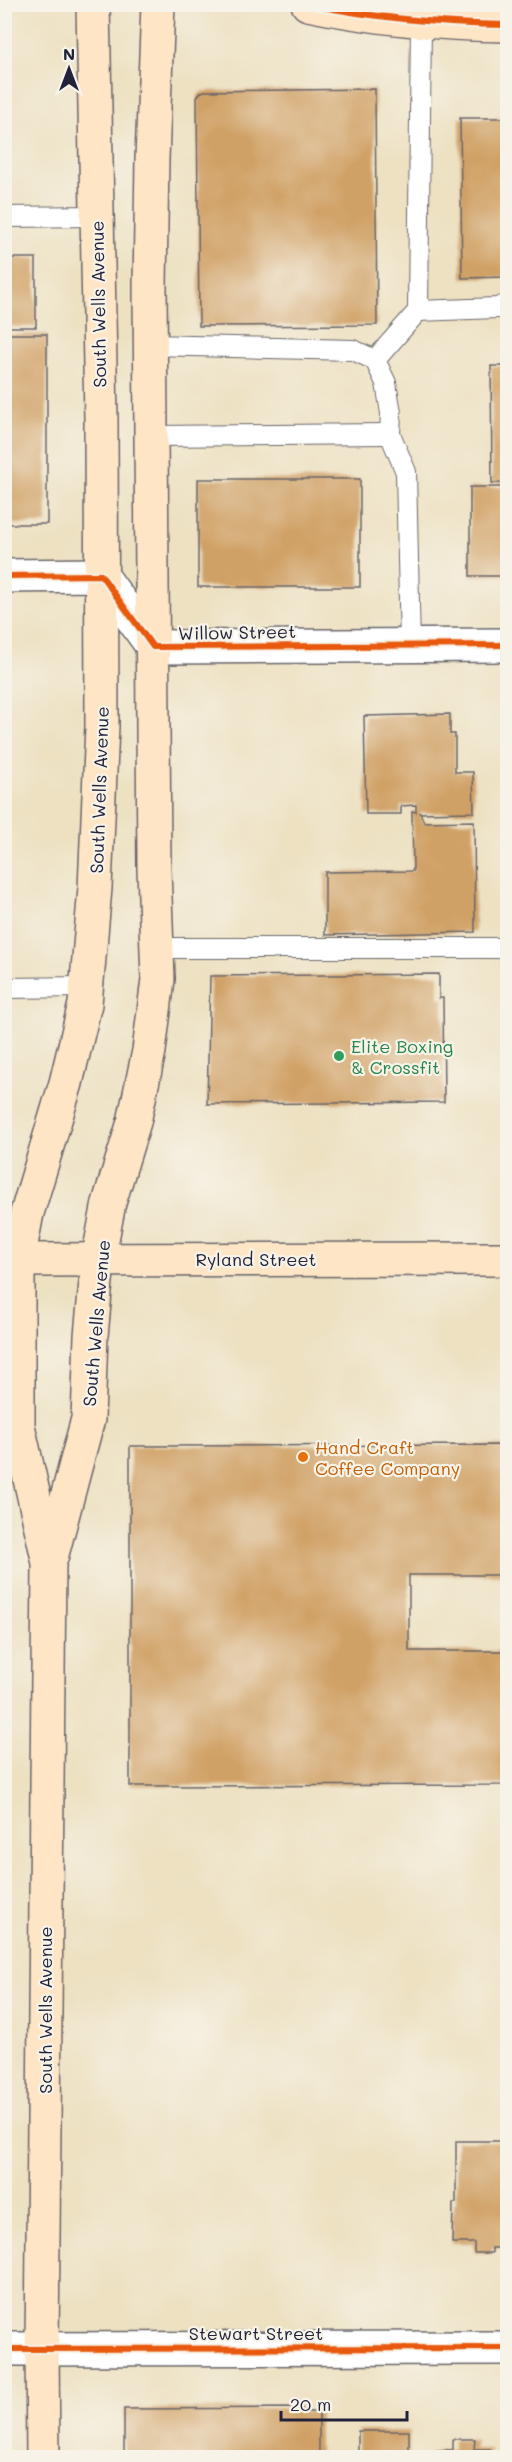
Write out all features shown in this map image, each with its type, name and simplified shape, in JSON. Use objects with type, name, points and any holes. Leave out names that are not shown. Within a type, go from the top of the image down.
[{"type":"main road","name":"South Wells Avenue","points":[[43,2457],[42,2349],[50,1563],[18,1426],[11,1260],[66,1083],[85,1004],[95,888],[102,726],[93,4]]},
{"type":"main road","name":"South Wells Avenue","points":[[50,1563],[88,1419],[91,1336],[98,1260],[110,1203],[134,1122],[149,1051],[158,979],[151,345],[152,159],[158,4]]},
{"type":"main road","points":[[308,4],[342,12],[421,21],[507,25]]},
{"type":"main road","name":"Ryland Street","points":[[11,1260],[507,1259]]},
{"type":"street","points":[[4,576],[101,575]]},
{"type":"street","name":"Willow Street","points":[[101,575],[153,647],[507,645]]},
{"type":"street","name":"Stewart Street","points":[[4,2349],[507,2348]]},
{"type":"lane","points":[[375,360],[418,311],[421,21]]},
{"type":"lane","points":[[4,217],[96,216]]},
{"type":"lane","points":[[418,311],[497,308],[507,304]]},
{"type":"lane","points":[[151,345],[353,350],[375,360],[386,383],[391,413],[390,434],[406,472],[410,645]]},
{"type":"lane","points":[[152,436],[390,434]]},
{"type":"lane","points":[[157,948],[507,948]]},
{"type":"lane","points":[[4,988],[87,987]]},
{"type":"building","points":[[375,89],[377,325],[199,326],[197,97],[204,91]]},
{"type":"building","points":[[460,118],[508,118],[508,277],[462,278]]},
{"type":"building","points":[[4,258],[36,258],[36,327],[4,327]]},
{"type":"building","points":[[4,334],[47,334],[47,524],[4,524]]},
{"type":"building","points":[[491,366],[508,366],[508,483],[492,483]]},
{"type":"building","points":[[198,479],[360,479],[360,587],[198,587]]},
{"type":"building","points":[[470,487],[508,487],[508,576],[470,576]]},
{"type":"building","points":[[450,714],[450,734],[455,734],[455,772],[473,772],[474,812],[420,813],[424,822],[474,821],[475,932],[325,935],[325,872],[413,871],[412,811],[416,812],[416,805],[401,806],[401,814],[366,814],[364,716]]},
{"type":"building","points":[[439,974],[439,998],[443,998],[444,1102],[207,1104],[210,976]]},
{"type":"building","points":[[508,1445],[508,1575],[409,1575],[409,1651],[508,1651],[508,1785],[130,1786],[130,1446]]},
{"type":"building","points":[[456,2141],[508,2141],[508,2248],[492,2248],[492,2253],[474,2253],[474,2243],[452,2243],[453,2203],[456,2203]]},
{"type":"building","points":[[302,2408],[302,2412],[319,2412],[319,2458],[124,2458],[124,2409]]},
{"type":"building","points":[[358,2431],[409,2431],[409,2458],[358,2458]]},
{"type":"building","points":[[453,2439],[475,2439],[474,2449],[490,2449],[490,2458],[437,2458],[437,2450],[453,2450]]},
{"type":"cycle path","points":[[308,4],[407,19],[508,25]]},
{"type":"cycle path","points":[[4,576],[101,575],[153,647],[508,645]]},
{"type":"cycle path","points":[[4,2349],[508,2348]]},
{"type":"place","name":"Elite Boxing & Crossfit","points":[[339,1056]]},
{"type":"place","name":"Hand Craft Coffee Company","points":[[303,1457]]}]
